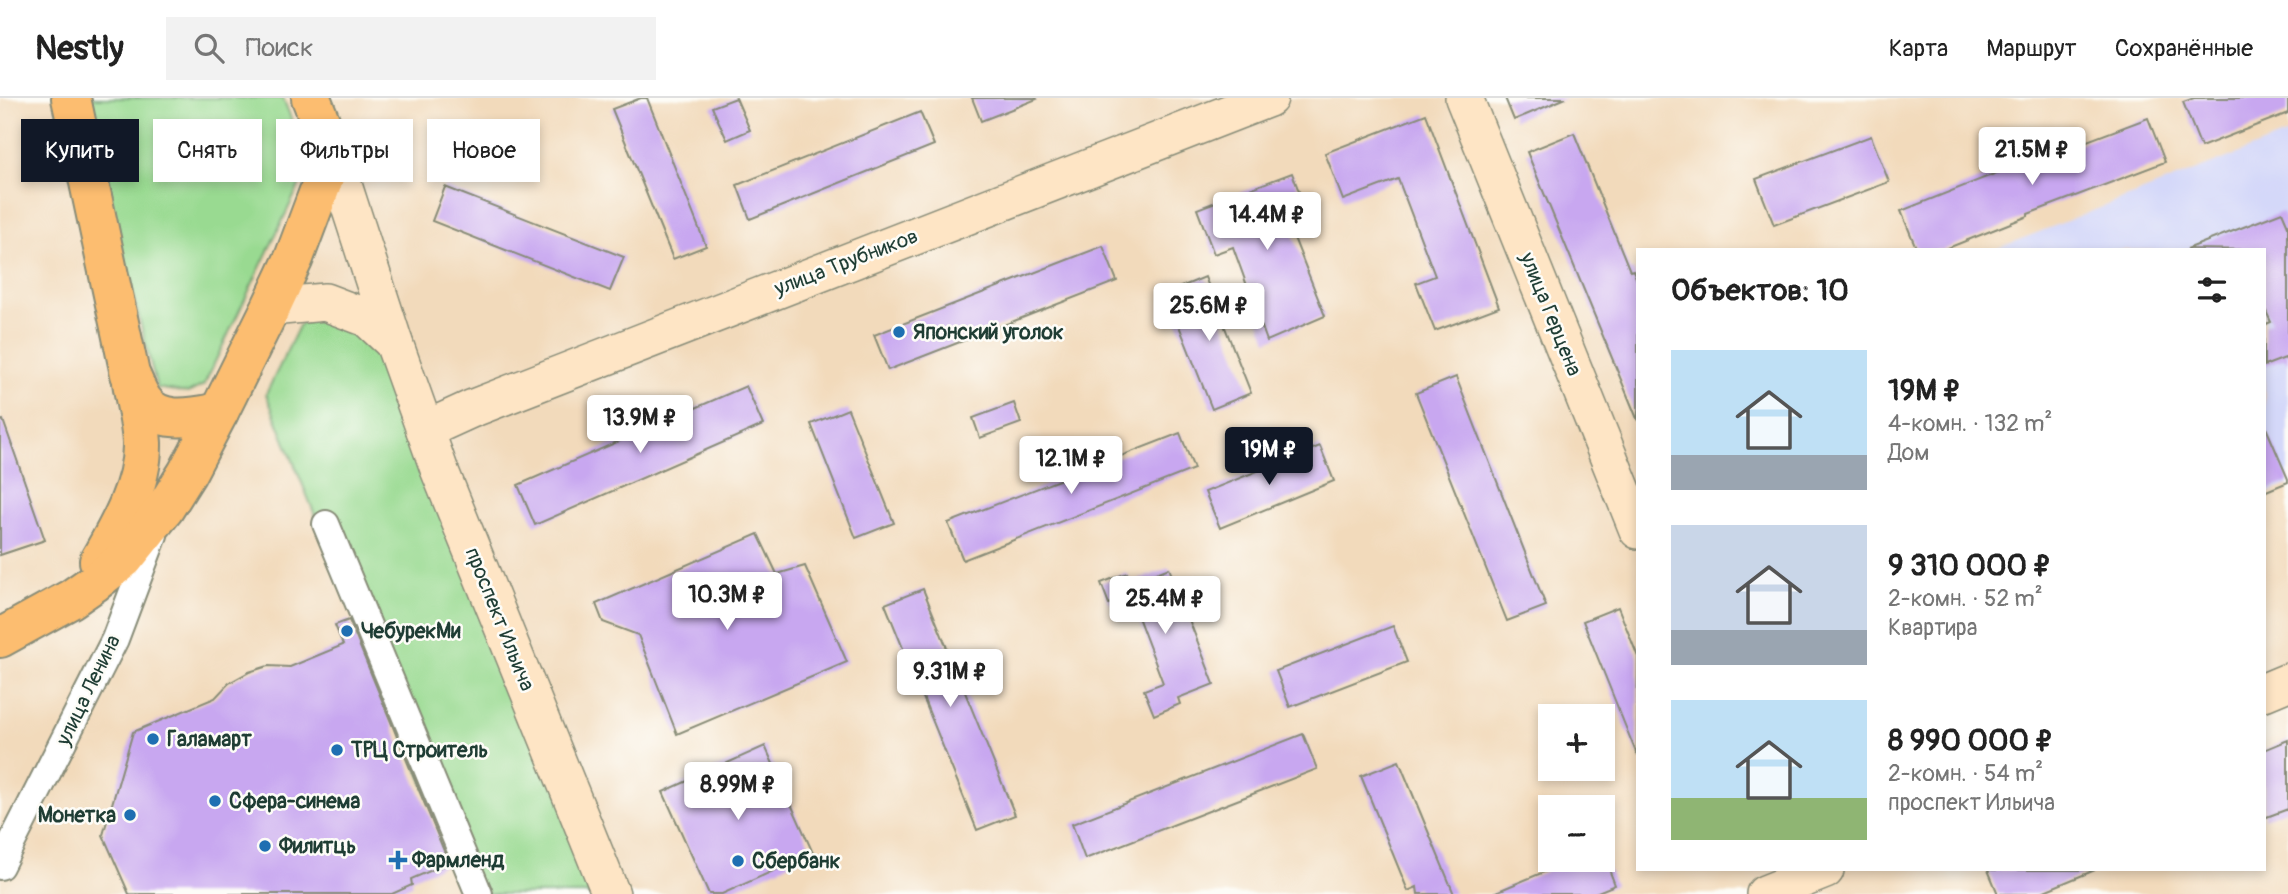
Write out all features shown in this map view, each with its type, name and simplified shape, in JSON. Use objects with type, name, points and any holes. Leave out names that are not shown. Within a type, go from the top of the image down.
[{"type":"main road","points":[[71,98],[130,373],[142,444],[129,506],[79,594]]},
{"type":"main road","name":"проспект Ильича","points":[[311,98],[319,119]]},
{"type":"main road","name":"улица Ленина","points":[[0,638],[79,594],[124,559],[165,508],[219,412],[271,307],[294,258],[322,182]]},
{"type":"main road","points":[[130,373],[143,402],[157,412],[172,418],[219,412]]},
{"type":"street","name":"улица Трубников","points":[[425,430],[484,404],[1269,98]]},
{"type":"street","name":"улица Герцена","points":[[1464,98],[1636,525]]},
{"type":"street","name":"проспект Ильича","points":[[342,182],[425,430],[611,894]]},
{"type":"street","name":"проспект Ильича","points":[[271,307],[325,302],[367,318],[394,343]]},
{"type":"street","name":"улица Ленина","points":[[0,866],[115,639],[165,508]]},
{"type":"street","points":[[326,524],[479,894]]},
{"type":"street","points":[[2266,691],[2288,682]]},
{"type":"street","points":[[1777,886],[1822,871]]},
{"type":"shaded area","points":[[2288,134],[2288,485],[2266,494],[2266,248],[1998,248]]},
{"type":"green space","points":[[83,98],[283,98],[291,119],[276,119],[276,182],[301,182],[204,385],[188,393],[157,388],[104,182],[139,182],[139,119],[88,119]]},
{"type":"green space","points":[[327,314],[345,322],[382,351],[600,894],[472,894],[455,861],[266,394],[300,324]]},
{"type":"building","points":[[647,98],[706,246],[673,259],[612,109]]},
{"type":"building","points":[[736,98],[750,130],[727,140],[712,107]]},
{"type":"building","points":[[972,98],[1036,98],[1037,99],[981,121]]},
{"type":"building","points":[[1505,98],[1566,98],[1514,120]]},
{"type":"building","points":[[2194,98],[2288,98],[2288,113],[2201,147],[2183,102]]},
{"type":"building","points":[[920,112],[934,145],[750,219],[737,185]]},
{"type":"building","points":[[1426,114],[1499,307],[1435,331],[1416,283],[1435,276],[1398,179],[1343,200],[1325,153]]},
{"type":"building","points":[[2148,118],[2165,162],[2028,214],[1948,248],[1916,248],[1901,211],[2009,168],[2010,170]]},
{"type":"building","points":[[1574,133],[1630,271],[1633,270],[1636,278],[1636,416],[1527,152]]},
{"type":"building","points":[[1871,136],[1889,182],[1774,225],[1756,179]]},
{"type":"building","points":[[1292,173],[1309,218],[1289,225],[1325,316],[1267,341],[1233,247],[1214,254],[1197,209]]},
{"type":"building","points":[[445,187],[624,257],[610,291],[432,221]]},
{"type":"building","points":[[2282,212],[2288,226],[2288,363],[2285,358],[2266,365],[2266,324],[2271,322],[2266,311],[2266,248],[2190,248]]},
{"type":"building","points":[[1103,246],[1117,281],[888,370],[874,335]]},
{"type":"building","points":[[1205,277],[1251,393],[1212,409],[1166,293]]},
{"type":"building","points":[[1456,377],[1546,606],[1507,621],[1416,393]]},
{"type":"building","points":[[746,386],[763,425],[535,525],[518,485]]},
{"type":"building","points":[[1014,403],[1021,423],[980,438],[973,418]]},
{"type":"building","points":[[848,409],[894,523],[856,538],[811,424]]},
{"type":"building","points":[[3,420],[45,540],[0,555],[0,421]]},
{"type":"building","points":[[2266,428],[2288,479],[2288,482],[2266,491]]},
{"type":"building","points":[[1180,433],[1194,469],[963,560],[948,523]]},
{"type":"building","points":[[1320,446],[1334,481],[1220,528],[1205,492]]},
{"type":"building","points":[[758,534],[777,574],[805,566],[847,662],[677,734],[638,635],[603,622],[596,604]]},
{"type":"building","points":[[1169,568],[1214,684],[1178,698],[1180,704],[1154,715],[1144,690],[1163,683],[1130,596],[1109,604],[1101,583],[1127,573],[1131,583]]},
{"type":"building","points":[[923,589],[1015,815],[977,830],[885,604]]},
{"type":"building","points":[[1618,607],[1636,652],[1636,753],[1583,621]]},
{"type":"building","points":[[349,620],[449,863],[411,879],[412,885],[392,894],[129,894],[103,835],[133,732],[215,698],[229,683],[249,672],[268,666],[290,667],[343,645],[335,625]]},
{"type":"building","points":[[1393,626],[1407,662],[1290,707],[1276,671]]},
{"type":"building","points":[[1303,734],[1317,769],[1085,859],[1072,824]]},
{"type":"building","points":[[2288,740],[2288,809],[2266,817],[2266,749]]},
{"type":"building","points":[[765,746],[813,853],[722,894],[709,894],[663,792]]},
{"type":"building","points":[[1399,761],[1454,894],[1418,894],[1417,887],[1408,891],[1361,776]]},
{"type":"building","points":[[1988,871],[2093,871],[2037,894],[1998,894]]},
{"type":"building","points":[[1544,872],[1610,872],[1615,885],[1593,894],[1491,894]]},
{"type":"place","name":"Японский уголок","points":[[899,332]]},
{"type":"place","name":"ЧебурекМи","points":[[347,631]]},
{"type":"place","name":"Галамарт","points":[[153,739]]},
{"type":"place","name":"ТРЦ Строитель","points":[[337,750]]},
{"type":"place","name":"Сфера-синема","points":[[215,801]]},
{"type":"place","name":"Монетка","points":[[130,815]]},
{"type":"place","name":"Филитць","points":[[265,846]]},
{"type":"place","name":"Фармленд","points":[[398,860]]},
{"type":"place","name":"Сбербанк","points":[[738,861]]}]
